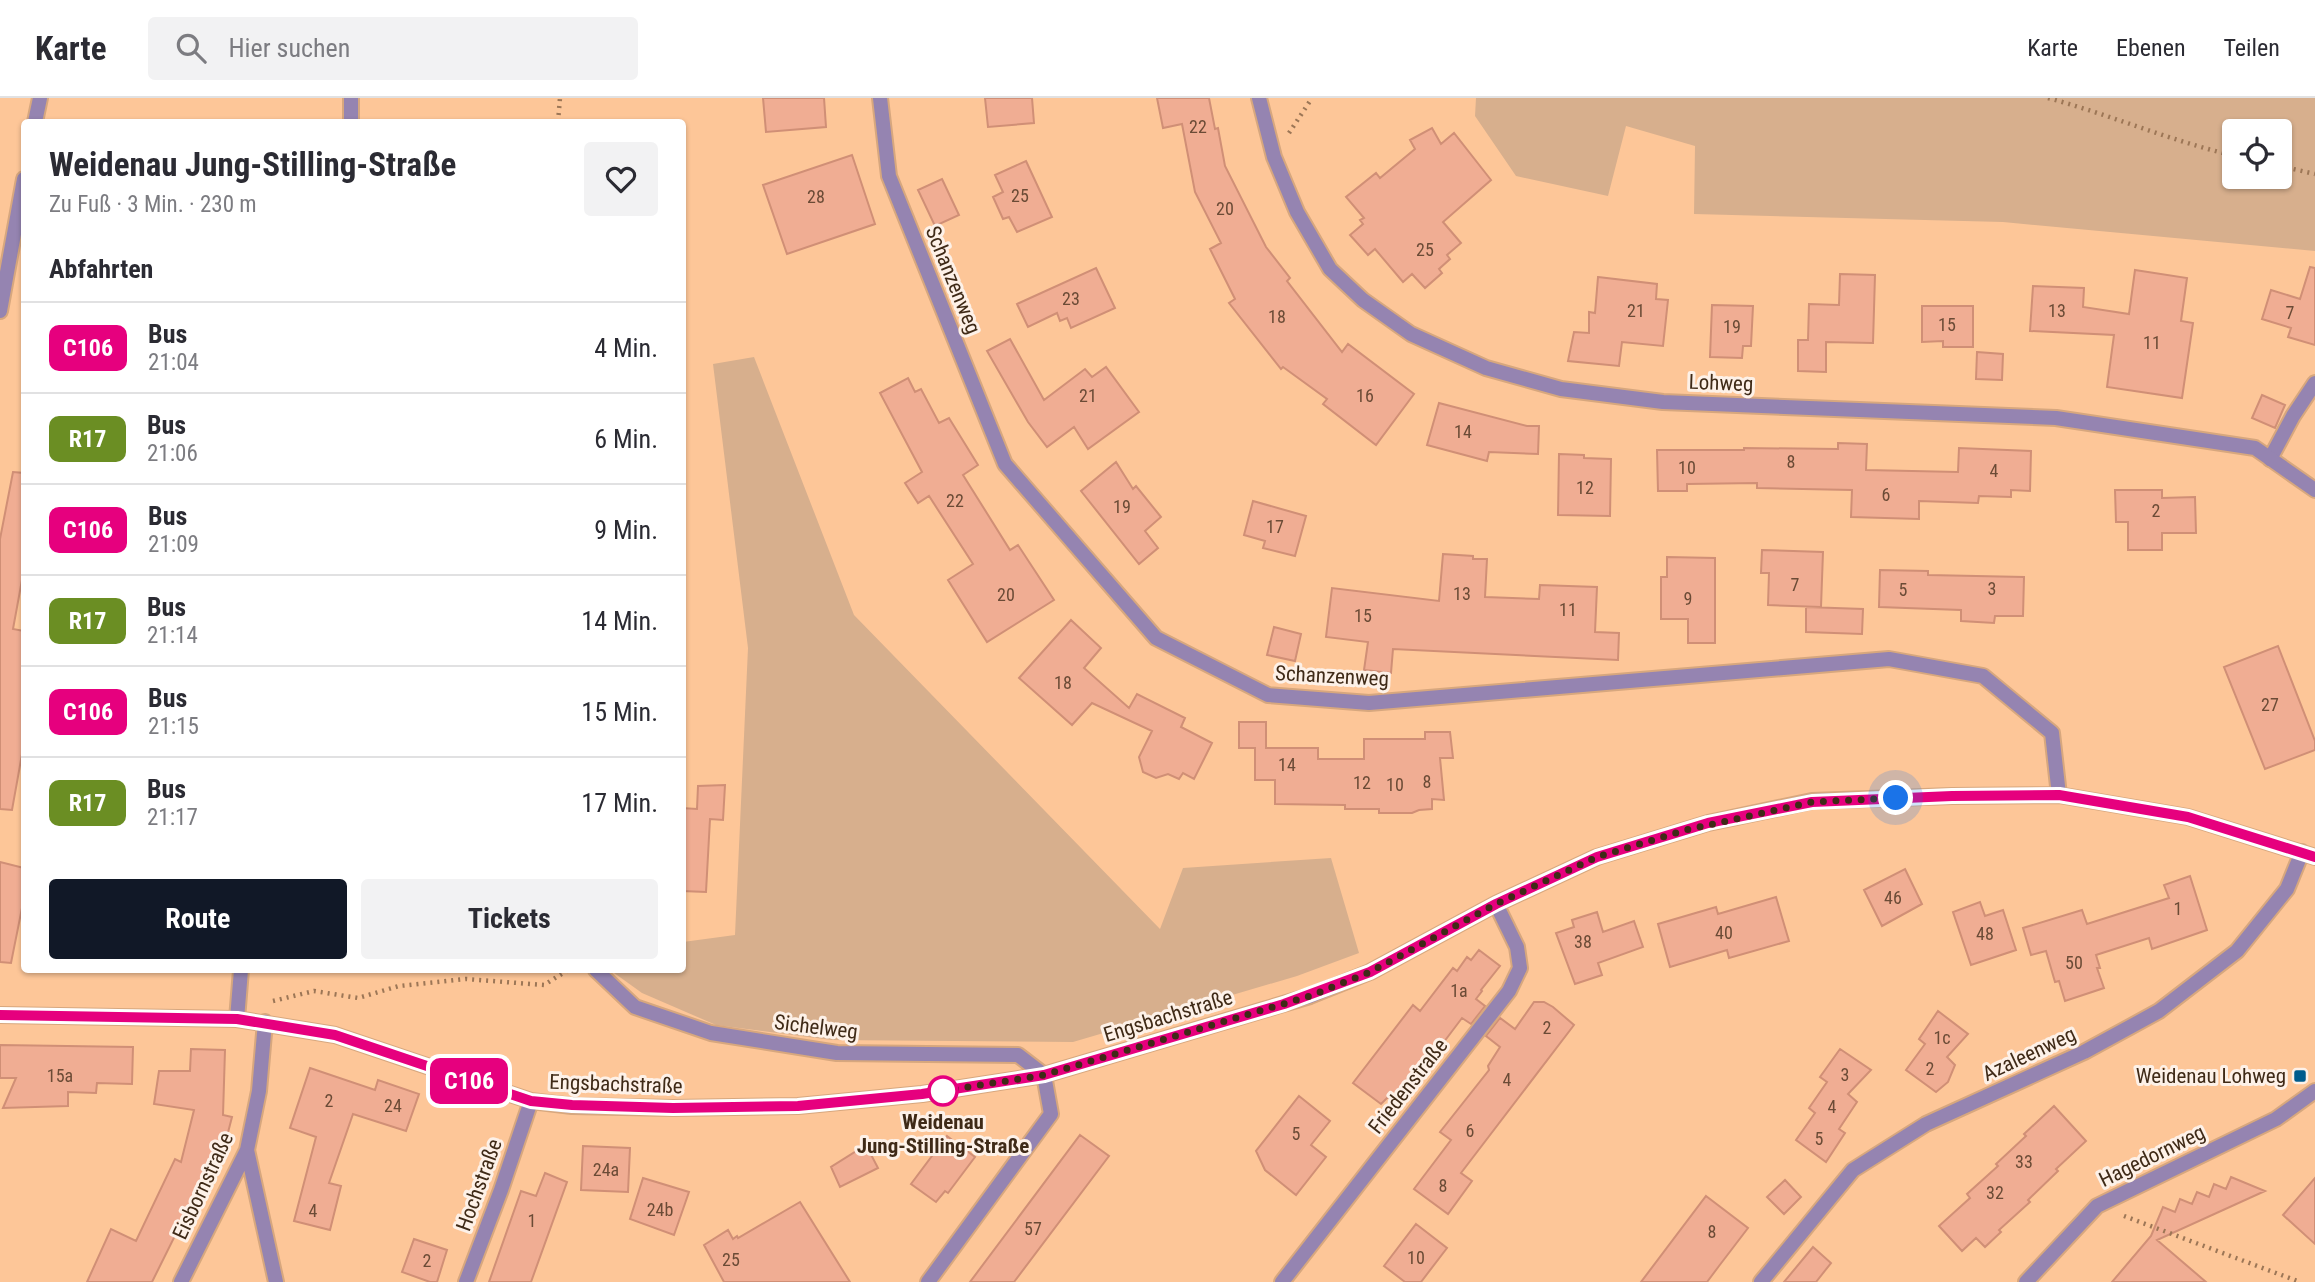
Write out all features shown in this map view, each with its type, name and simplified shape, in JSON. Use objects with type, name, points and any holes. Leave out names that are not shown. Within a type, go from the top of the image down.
[{"type":"street","points":[[36,119],[40,98]]},
{"type":"street","points":[[351,98],[351,119]]},
{"type":"street","name":"Schanzenweg","points":[[880,98],[889,176],[1005,464],[1156,638],[1268,695],[1369,703],[1875,660],[1983,676],[2052,733],[2059,795]]},
{"type":"street","name":"Lohweg","points":[[1259,98],[1274,157],[1297,212],[1330,269],[1363,300],[1411,334],[1486,368],[1560,389],[1662,402],[2056,418],[2255,448],[2315,490]]},
{"type":"street","points":[[0,311],[21,196]]},
{"type":"street","points":[[2270,459],[2293,416],[2315,383]]},
{"type":"street","name":"Engsbachstraße","points":[[0,1015],[238,1014],[265,1022],[335,1035],[531,1101],[673,1108],[798,1106],[922,1094],[1044,1075],[1310,996],[1370,972],[1496,904],[1597,857],[1708,823],[1812,802],[2059,795],[2188,817],[2309,854]]},
{"type":"street","name":"Azaleenweg","points":[[1761,1282],[1853,1170],[1926,1124],[2084,1052],[2159,1011],[2237,951],[2287,889],[2309,854]]},
{"type":"street","name":"Friedenstraße","points":[[1282,1282],[1509,991],[1520,968],[1517,947],[1496,904]]},
{"type":"street","points":[[238,1014],[241,973]]},
{"type":"street","name":"Sichelweg","points":[[599,973],[635,1007],[711,1033],[837,1053],[1018,1055],[1044,1075]]},
{"type":"street","name":"Eisbornstraße","points":[[181,1282],[247,1150],[259,1091],[265,1022]]},
{"type":"street","points":[[928,1282],[1051,1114],[1044,1075]]},
{"type":"street","name":"Hagedornweg","points":[[2026,1282],[2097,1206],[2276,1119],[2315,1091]]},
{"type":"street","name":"Hochstraße","points":[[466,1282],[531,1101]]},
{"type":"street","points":[[247,1150],[276,1282]]},
{"type":"path","points":[[558,119],[560,98]]},
{"type":"path","points":[[1274,157],[1312,98]]},
{"type":"path","points":[[2048,98],[2222,153]]},
{"type":"path","points":[[2292,169],[2315,174]]},
{"type":"path","points":[[238,1014],[314,991],[359,998],[399,986],[466,979],[544,985],[563,973]]},
{"type":"path","points":[[2144,1224],[2300,1282]]},
{"type":"shaded area","points":[[1476,98],[2315,98],[2315,251],[2003,222],[1694,214],[1695,146],[1626,126],[1608,196],[1516,176],[1475,116]]},
{"type":"shaded area","points":[[754,357],[854,615],[1160,929],[1183,868],[1331,858],[1359,953],[1297,976],[1073,1042],[832,1040],[716,1025],[642,993],[614,973],[686,973],[686,942],[735,935],[748,648],[713,364]]},
{"type":"building","points":[[763,98],[824,98],[826,127],[766,132]]},
{"type":"building","points":[[985,98],[1032,98],[1034,123],[988,127]]},
{"type":"building","points":[[1157,98],[1209,98],[1225,166],[1266,247],[1290,278],[1287,281],[1342,352],[1348,344],[1414,394],[1376,445],[1323,404],[1327,399],[1283,367],[1281,369],[1229,303],[1235,299],[1210,249],[1221,243],[1195,192],[1182,124],[1163,128]]},
{"type":"building","points":[[1432,128],[1441,144],[1454,133],[1491,180],[1443,222],[1461,243],[1447,255],[1450,259],[1439,269],[1442,273],[1425,288],[1412,274],[1403,282],[1375,249],[1368,255],[1350,235],[1363,224],[1360,220],[1364,218],[1346,197],[1376,173],[1380,178],[1415,149],[1410,140]]},
{"type":"building","points":[[852,155],[875,224],[787,254],[763,185]]},
{"type":"building","points":[[1026,161],[1052,217],[1017,232],[1009,217],[1003,219],[993,197],[1003,192],[995,175]]},
{"type":"building","points":[[942,179],[959,215],[935,226],[918,190]]},
{"type":"building","points":[[2310,267],[2315,268],[2315,345],[2288,337],[2291,328],[2262,319],[2271,290],[2300,299]]},
{"type":"building","points":[[1096,268],[1115,308],[1071,328],[1067,318],[1060,321],[1057,313],[1028,327],[1017,304]]},
{"type":"building","points":[[2135,270],[2187,278],[2181,321],[2193,323],[2182,398],[2107,387],[2114,335],[2030,331],[2033,286],[2084,288],[2083,307],[2129,314]]},
{"type":"building","points":[[1840,274],[1875,275],[1873,343],[1826,342],[1826,372],[1798,371],[1798,340],[1808,340],[1809,304],[1839,305]]},
{"type":"building","points":[[1598,277],[1657,284],[1656,299],[1668,300],[1663,346],[1622,342],[1619,366],[1568,361],[1574,332],[1589,333],[1589,312],[1595,313]]},
{"type":"building","points":[[1712,305],[1753,306],[1751,346],[1743,346],[1742,358],[1710,357]]},
{"type":"building","points":[[1922,306],[1973,306],[1973,347],[1943,347],[1943,341],[1922,342]]},
{"type":"building","points":[[1010,339],[1044,400],[1085,369],[1092,377],[1106,367],[1139,412],[1088,449],[1074,427],[1047,447],[1028,422],[987,351]]},
{"type":"building","points":[[1977,352],[2003,354],[2002,380],[1976,379]]},
{"type":"building","points":[[908,378],[915,392],[921,389],[939,423],[949,418],[978,465],[963,475],[1010,550],[1018,545],[1054,600],[987,642],[948,580],[973,564],[929,496],[918,503],[905,483],[922,472],[880,393]]},
{"type":"building","points":[[2262,395],[2285,405],[2275,428],[2252,418]]},
{"type":"building","points":[[1439,403],[1527,426],[1539,426],[1538,454],[1489,452],[1487,461],[1427,445]]},
{"type":"building","points":[[1838,443],[1867,444],[1866,470],[1958,472],[1959,448],[2031,451],[2030,491],[2011,490],[2011,497],[1979,496],[1978,503],[1919,501],[1919,519],[1851,517],[1852,490],[1757,488],[1757,483],[1687,484],[1687,491],[1658,491],[1657,450],[1838,449]]},
{"type":"building","points":[[1559,454],[1611,459],[1610,516],[1558,515]]},
{"type":"building","points":[[1116,462],[1133,489],[1136,486],[1161,517],[1145,531],[1158,548],[1139,564],[1081,491]]},
{"type":"building","points":[[13,472],[21,473],[21,585],[13,629],[21,630],[21,760],[12,810],[0,809],[0,539]]},
{"type":"building","points":[[2115,490],[2162,490],[2162,498],[2195,497],[2196,533],[2162,533],[2162,550],[2128,550],[2128,522],[2116,522]]},
{"type":"building","points":[[1253,501],[1306,516],[1295,556],[1263,548],[1265,541],[1244,535]]},
{"type":"building","points":[[1762,550],[1823,552],[1821,607],[1768,605],[1769,573],[1761,573]]},
{"type":"building","points":[[1443,554],[1487,559],[1485,597],[1539,599],[1540,585],[1597,587],[1595,632],[1619,633],[1618,660],[1393,649],[1391,673],[1364,670],[1368,642],[1326,637],[1332,588],[1439,601]]},
{"type":"building","points":[[1667,557],[1715,558],[1715,643],[1688,643],[1688,619],[1661,619],[1661,577],[1667,577]]},
{"type":"building","points":[[1880,570],[1928,571],[1928,575],[2024,577],[2023,616],[1995,616],[1994,623],[1961,621],[1961,610],[1879,607]]},
{"type":"building","points":[[1806,607],[1863,609],[1862,634],[1806,632]]},
{"type":"building","points":[[1071,620],[1101,648],[1084,668],[1129,708],[1137,694],[1185,718],[1181,727],[1212,743],[1194,779],[1183,773],[1179,779],[1168,774],[1156,778],[1143,772],[1139,757],[1152,731],[1092,703],[1072,725],[1019,678]]},
{"type":"building","points":[[1274,627],[1301,634],[1295,661],[1267,655]]},
{"type":"building","points":[[2278,646],[2315,741],[2315,750],[2265,769],[2224,667]]},
{"type":"building","points":[[1239,722],[1266,722],[1266,748],[1318,748],[1318,759],[1364,759],[1364,739],[1425,739],[1425,732],[1450,732],[1453,758],[1440,758],[1444,800],[1432,799],[1432,809],[1412,813],[1345,809],[1345,805],[1275,804],[1275,780],[1255,780],[1255,748],[1239,748]]},
{"type":"building","points":[[725,785],[723,820],[710,819],[706,892],[686,891],[686,808],[697,809],[698,786]]},
{"type":"building","points":[[0,862],[21,867],[21,913],[11,963],[0,962]]},
{"type":"building","points":[[1905,869],[1922,904],[1882,926],[1864,890]]},
{"type":"building","points":[[2190,876],[2207,930],[2152,949],[2149,938],[2096,955],[2104,988],[2065,1001],[2059,981],[2055,982],[2046,951],[2031,955],[2023,928],[2082,910],[2087,924],[2169,898],[2164,885]]},
{"type":"building","points":[[1776,897],[1789,941],[1729,958],[1727,950],[1670,967],[1658,924],[1716,907],[1718,914]]},
{"type":"building","points":[[1980,902],[1985,916],[2003,910],[2016,950],[1971,965],[1953,912]]},
{"type":"building","points":[[1597,912],[1603,932],[1634,921],[1643,947],[1598,963],[1602,975],[1575,984],[1556,933],[1574,927],[1572,920]]},
{"type":"building","points":[[1479,950],[1500,966],[1476,999],[1485,1006],[1471,1024],[1462,1018],[1397,1104],[1388,1097],[1381,1104],[1353,1083],[1413,1005],[1420,1011],[1453,968],[1457,971],[1467,957],[1471,960]]},
{"type":"building","points":[[1534,1002],[1544,1002],[1553,1007],[1574,1025],[1461,1173],[1472,1181],[1448,1214],[1414,1189],[1451,1140],[1440,1132],[1489,1070],[1488,1066],[1500,1047],[1486,1036],[1500,1018],[1515,1029]]},
{"type":"building","points":[[1938,1011],[1968,1034],[1947,1057],[1955,1065],[1948,1082],[1936,1092],[1906,1070],[1925,1044],[1919,1039]]},
{"type":"building","points":[[0,1045],[133,1047],[132,1084],[97,1083],[96,1093],[68,1092],[68,1106],[3,1108],[16,1078],[0,1078]]},
{"type":"building","points":[[191,1049],[225,1050],[223,1115],[232,1117],[225,1144],[221,1143],[152,1282],[87,1282],[111,1229],[136,1241],[175,1159],[181,1162],[194,1110],[154,1104],[159,1071],[190,1071]]},
{"type":"building","points":[[1840,1049],[1871,1070],[1848,1094],[1857,1102],[1839,1129],[1845,1133],[1826,1162],[1796,1140],[1815,1113],[1809,1108],[1827,1082],[1820,1077]]},
{"type":"building","points":[[310,1068],[375,1090],[378,1080],[419,1094],[406,1131],[353,1114],[329,1183],[341,1186],[330,1230],[294,1221],[316,1137],[290,1128]]},
{"type":"building","points":[[1299,1096],[1330,1121],[1311,1145],[1326,1157],[1296,1195],[1265,1170],[1256,1151]]},
{"type":"building","points":[[2054,1106],[2086,1141],[2056,1169],[2058,1171],[2028,1200],[2030,1202],[1999,1230],[2001,1232],[1985,1247],[1976,1238],[1962,1251],[1939,1226],[1970,1198],[1967,1194],[1998,1166],[1996,1164],[2026,1136],[2024,1134]]},
{"type":"building","points":[[1080,1135],[1109,1156],[1014,1282],[970,1282]]},
{"type":"building","points":[[947,1136],[975,1157],[948,1193],[945,1191],[936,1202],[911,1184]]},
{"type":"building","points":[[866,1145],[878,1168],[840,1187],[831,1167]]},
{"type":"building","points":[[583,1146],[630,1148],[628,1192],[581,1190]]},
{"type":"building","points":[[545,1173],[567,1182],[531,1282],[489,1282],[521,1191],[536,1196]]},
{"type":"building","points":[[2231,1177],[2265,1191],[2157,1240],[2206,1282],[2112,1282],[2151,1236],[2163,1207],[2175,1212],[2180,1199],[2192,1204],[2197,1192],[2209,1197],[2214,1184],[2226,1189]]},
{"type":"building","points":[[643,1178],[689,1192],[674,1235],[630,1219]]},
{"type":"building","points":[[2315,1178],[2315,1244],[2283,1215]]},
{"type":"building","points":[[1785,1180],[1801,1197],[1784,1214],[1767,1197]]},
{"type":"building","points":[[1706,1196],[1748,1228],[1707,1282],[1641,1282]]},
{"type":"building","points":[[800,1202],[850,1282],[724,1282],[704,1245],[728,1230],[733,1239],[737,1236],[738,1238]]},
{"type":"building","points":[[1416,1224],[1447,1248],[1421,1282],[1405,1282],[1384,1266]]},
{"type":"building","points":[[414,1239],[447,1250],[437,1282],[402,1272]]},
{"type":"building","points":[[1813,1247],[1831,1263],[1816,1282],[1784,1282]]},
{"type":"bus line","name":"C106","points":[[0,1015],[237,1019],[265,1022],[335,1035],[531,1101],[673,1108],[798,1106],[922,1094],[1044,1075],[1284,1004],[1370,972],[1496,904],[1597,857],[1708,823],[1812,802],[2059,795],[2188,817],[2315,857]]},
{"type":"place","name":"Weidenau Lohweg","points":[[2300,1076]]},
{"type":"place","name":"Weidenau Jung-Stilling-Straße","points":[[943,1091]]},
{"type":"route","points":[[943,1091],[1044,1075],[1310,996],[1370,972],[1496,904],[1597,857],[1708,823],[1812,802],[1896,798]]}]
